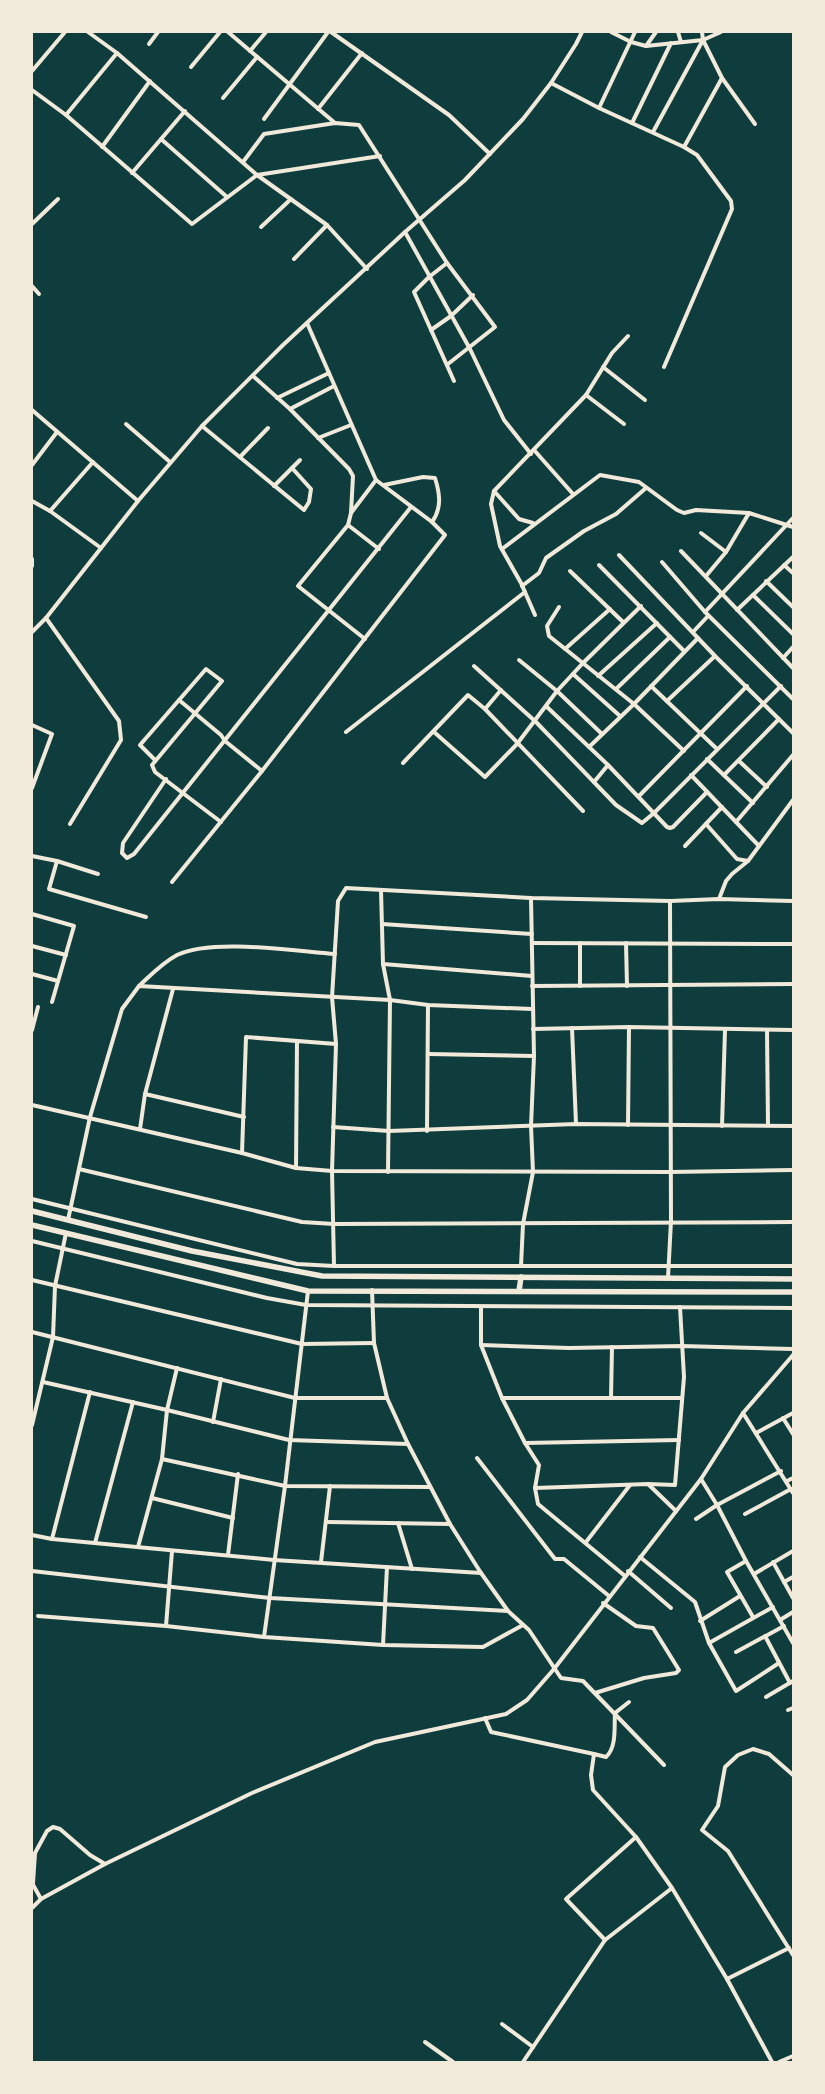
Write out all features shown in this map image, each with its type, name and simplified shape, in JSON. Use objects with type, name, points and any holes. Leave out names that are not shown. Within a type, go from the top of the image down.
[{"type":"street","points":[[32,71],[65,32]]},
{"type":"street","points":[[88,32],[117,53],[257,175],[327,225],[367,269]]},
{"type":"street","points":[[149,44],[158,32]]},
{"type":"street","points":[[192,67],[220,32]]},
{"type":"street","points":[[228,32],[335,123]]},
{"type":"street","points":[[250,51],[266,32]]},
{"type":"street","points":[[264,119],[329,32],[449,115],[490,154]]},
{"type":"street","points":[[32,632],[46,618],[138,501],[202,426],[307,323],[367,269],[419,219],[465,180],[523,119],[551,83],[582,32]]},
{"type":"street","points":[[611,32],[631,42],[646,46],[703,40],[722,32]]},
{"type":"street","points":[[599,108],[631,42],[634,32]]},
{"type":"street","points":[[648,32],[652,36]]},
{"type":"street","points":[[646,46],[656,32]]},
{"type":"street","points":[[678,32],[681,42]]},
{"type":"street","points":[[702,32],[703,40],[722,78],[755,124]]},
{"type":"street","points":[[653,132],[703,40]]},
{"type":"street","points":[[632,123],[671,43]]},
{"type":"street","points":[[66,115],[117,53]]},
{"type":"street","points":[[318,109],[362,54]]},
{"type":"street","points":[[223,98],[257,57]]},
{"type":"street","points":[[684,147],[722,78]]},
{"type":"street","points":[[102,147],[150,82]]},
{"type":"street","points":[[551,83],[599,108],[684,147],[697,155],[732,205],[664,367]]},
{"type":"street","points":[[32,90],[66,115],[192,224],[257,175],[380,156]]},
{"type":"street","points":[[132,173],[184,111]]},
{"type":"street","points":[[243,162],[264,134],[335,123],[359,125],[447,263],[473,295],[495,327],[448,364]]},
{"type":"street","points":[[161,139],[227,197]]},
{"type":"street","points":[[32,224],[58,198]]},
{"type":"street","points":[[261,227],[291,199]]},
{"type":"street","points":[[294,259],[327,225]]},
{"type":"street","points":[[405,232],[470,348],[504,420],[573,494]]},
{"type":"street","points":[[447,263],[429,277],[414,292],[448,364],[454,381]]},
{"type":"street","points":[[32,286],[39,294]]},
{"type":"street","points":[[431,330],[451,316],[473,295]]},
{"type":"street","points":[[172,882],[262,771],[445,535],[432,522],[411,507],[384,484],[376,480],[307,323]]},
{"type":"street","points":[[534,615],[522,586],[502,549],[491,504],[494,491],[586,395],[612,353],[628,336]]},
{"type":"street","points":[[603,367],[645,400]]},
{"type":"street","points":[[277,398],[329,373]]},
{"type":"street","points":[[252,376],[290,409],[349,469],[353,476],[348,525],[298,586],[365,639]]},
{"type":"street","points":[[290,409],[334,386]]},
{"type":"street","points":[[586,395],[624,424]]},
{"type":"street","points":[[32,410],[138,501]]},
{"type":"street","points":[[126,424],[170,462]]},
{"type":"street","points":[[318,438],[351,425]]},
{"type":"street","points":[[202,426],[304,510],[309,502],[311,489],[292,468]]},
{"type":"street","points":[[240,458],[268,428]]},
{"type":"street","points":[[32,465],[57,432]]},
{"type":"street","points":[[274,486],[300,460]]},
{"type":"street","points":[[50,511],[93,462]]},
{"type":"street","points":[[502,549],[533,523],[600,475],[639,482],[677,510],[684,513],[696,510],[749,513],[793,527]]},
{"type":"street","points":[[384,484],[423,477],[435,478],[440,505],[437,515],[432,522]]},
{"type":"street","points":[[350,513],[376,480]]},
{"type":"street","points":[[522,586],[539,572],[546,558],[584,531],[616,514],[646,488]]},
{"type":"street","points":[[494,491],[519,519],[533,523]]},
{"type":"street","points":[[32,500],[50,511],[101,548]]},
{"type":"street","points":[[166,779],[123,843],[121,847],[124,857],[130,858],[134,854],[330,611],[411,507]]},
{"type":"street","points":[[706,576],[726,552],[749,513]]},
{"type":"street","points":[[705,612],[793,518]]},
{"type":"street","points":[[348,525],[378,549]]},
{"type":"street","points":[[701,533],[726,552]]},
{"type":"street","points":[[681,551],[793,668]]},
{"type":"street","points":[[619,555],[714,656],[747,686],[793,733]]},
{"type":"street","points":[[737,610],[793,557]]},
{"type":"street","points":[[32,559],[32,566]]},
{"type":"street","points":[[662,562],[708,616],[793,699]]},
{"type":"street","points":[[599,565],[684,651]]},
{"type":"street","points":[[784,565],[793,573]]},
{"type":"street","points":[[570,570],[624,622]]},
{"type":"street","points":[[766,581],[793,607]]},
{"type":"street","points":[[346,732],[524,592]]},
{"type":"street","points":[[753,595],[793,634]]},
{"type":"street","points":[[434,732],[485,777],[536,722],[558,691],[573,674],[640,606]]},
{"type":"street","points":[[559,607],[549,622],[547,631],[552,640],[634,704],[684,751]]},
{"type":"street","points":[[565,649],[610,609]]},
{"type":"street","points":[[693,632],[708,616]]},
{"type":"street","points":[[46,618],[120,721],[121,740],[70,824]]},
{"type":"street","points":[[598,676],[657,623]]},
{"type":"street","points":[[616,689],[670,637]]},
{"type":"street","points":[[588,747],[634,704],[698,638]]},
{"type":"street","points":[[783,658],[793,647]]},
{"type":"street","points":[[667,701],[714,656]]},
{"type":"street","points":[[519,660],[558,691],[602,734]]},
{"type":"street","points":[[474,666],[536,722],[616,805],[642,822],[654,813],[781,686]]},
{"type":"street","points":[[155,760],[140,745],[206,669],[222,681],[152,765],[153,770],[221,822]]},
{"type":"street","points":[[573,674],[620,716]]},
{"type":"street","points":[[651,686],[717,749]]},
{"type":"street","points":[[639,796],[747,686]]},
{"type":"street","points":[[485,709],[501,690]]},
{"type":"street","points":[[403,762],[434,732],[468,695],[485,709],[583,811]]},
{"type":"street","points":[[179,700],[225,741],[262,771]]},
{"type":"street","points":[[547,707],[608,765],[670,828],[707,792]]},
{"type":"street","points":[[724,775],[779,719]]},
{"type":"street","points":[[32,724],[48,731],[52,734],[52,737],[32,788]]},
{"type":"street","points":[[736,822],[793,755]]},
{"type":"street","points":[[707,759],[753,803]]},
{"type":"street","points":[[739,761],[767,787]]},
{"type":"street","points":[[594,782],[608,765]]},
{"type":"street","points":[[692,775],[759,846]]},
{"type":"street","points":[[719,899],[726,881],[748,861],[793,800]]},
{"type":"street","points":[[685,846],[722,807]]},
{"type":"street","points":[[706,824],[737,859],[748,861]]},
{"type":"street","points":[[32,856],[57,861],[98,874]]},
{"type":"street","points":[[57,861],[49,889],[146,916]]},
{"type":"street","points":[[334,1266],[332,1171],[336,1044],[332,997],[338,901],[343,891],[349,887],[531,898],[670,901],[719,899],[793,901]]},
{"type":"street","points":[[381,890],[383,964],[390,1000],[388,1172]]},
{"type":"street","points":[[521,1266],[523,1224],[533,1172],[531,1126],[534,1056],[531,898]]},
{"type":"street","points":[[668,1278],[670,1267],[670,901]]},
{"type":"street","points":[[32,914],[74,926],[52,1002]]},
{"type":"street","points":[[382,924],[532,934]]},
{"type":"street","points":[[532,943],[793,944]]},
{"type":"street","points":[[580,943],[580,986]]},
{"type":"street","points":[[626,944],[628,986]]},
{"type":"street","points":[[32,946],[66,955]]},
{"type":"street","points":[[68,1220],[90,1117],[122,1009],[139,986],[158,968],[177,955],[198,948],[225,946],[335,954]]},
{"type":"street","points":[[383,964],[532,976]]},
{"type":"street","points":[[32,974],[58,981]]},
{"type":"street","points":[[532,986],[793,984]]},
{"type":"street","points":[[139,986],[390,1000],[428,1005],[532,1009]]},
{"type":"street","points":[[140,1129],[145,1094],[173,989]]},
{"type":"street","points":[[427,1131],[428,1005]]},
{"type":"street","points":[[32,1030],[38,1007]]},
{"type":"street","points":[[628,1125],[629,1027]]},
{"type":"street","points":[[533,1029],[629,1027],[767,1031],[793,1030]]},
{"type":"street","points":[[572,1028],[576,1124]]},
{"type":"street","points":[[722,1126],[724,1030]]},
{"type":"street","points":[[767,1031],[768,1125]]},
{"type":"street","points":[[242,1153],[246,1037],[336,1044]]},
{"type":"street","points":[[296,1168],[298,1041]]},
{"type":"street","points":[[428,1054],[534,1056]]},
{"type":"street","points":[[145,1094],[244,1117]]},
{"type":"street","points":[[32,1105],[90,1117],[242,1153],[296,1168],[332,1171],[388,1172],[670,1172],[793,1170]]},
{"type":"street","points":[[333,1126],[389,1131],[427,1131],[576,1124],[793,1126]]},
{"type":"street","points":[[79,1169],[302,1222],[334,1224],[523,1224],[670,1221],[793,1222]]},
{"type":"street","points":[[32,1200],[297,1264],[334,1266],[793,1266]]},
{"type":"street","points":[[32,1211],[192,1251],[322,1276],[793,1279]]},
{"type":"street","points":[[32,1224],[308,1291],[793,1292]]},
{"type":"street","points":[[32,1422],[53,1337],[55,1286],[66,1233]]},
{"type":"street","points":[[32,1241],[267,1298],[306,1305],[793,1308]]},
{"type":"street","points":[[519,1291],[521,1277]]},
{"type":"street","points":[[32,1280],[302,1344],[374,1344]]},
{"type":"street","points":[[372,1290],[374,1344],[387,1398],[408,1444],[450,1524],[480,1573],[508,1611],[529,1630],[561,1678],[583,1682],[615,1713],[664,1765]]},
{"type":"street","points":[[264,1637],[285,1486],[289,1440],[308,1291]]},
{"type":"street","points":[[481,1307],[481,1345],[502,1398],[525,1443],[539,1465],[535,1488],[538,1504],[586,1542],[625,1576]]},
{"type":"street","points":[[535,1488],[648,1484],[675,1485],[684,1376],[680,1307]]},
{"type":"street","points":[[32,1332],[295,1398],[387,1398]]},
{"type":"street","points":[[481,1345],[612,1347],[682,1346],[793,1349]]},
{"type":"street","points":[[611,1398],[612,1347]]},
{"type":"street","points":[[32,1908],[42,1899],[105,1864],[252,1793],[375,1742],[506,1714],[527,1700],[554,1669],[603,1603],[701,1479],[743,1413],[793,1355]]},
{"type":"street","points":[[138,1547],[162,1459],[167,1410],[177,1368]]},
{"type":"street","points":[[213,1422],[221,1379]]},
{"type":"street","points":[[43,1382],[167,1410],[289,1440],[408,1444]]},
{"type":"street","points":[[52,1539],[90,1392]]},
{"type":"street","points":[[502,1398],[682,1398]]},
{"type":"street","points":[[96,1543],[133,1402]]},
{"type":"street","points":[[743,1413],[781,1471],[792,1491],[745,1514]]},
{"type":"street","points":[[756,1433],[793,1413]]},
{"type":"street","points":[[783,1418],[793,1434]]},
{"type":"street","points":[[525,1443],[679,1440]]},
{"type":"street","points":[[477,1458],[555,1559],[564,1559],[609,1596]]},
{"type":"street","points":[[162,1459],[238,1474],[285,1486],[430,1486]]},
{"type":"street","points":[[696,1519],[718,1505],[781,1471]]},
{"type":"street","points":[[228,1555],[238,1474]]},
{"type":"street","points":[[787,1481],[793,1478]]},
{"type":"street","points":[[701,1479],[718,1505],[746,1561],[792,1641]]},
{"type":"street","points":[[648,1484],[676,1511]]},
{"type":"street","points":[[586,1542],[630,1485]]},
{"type":"street","points":[[321,1562],[327,1522],[330,1486]]},
{"type":"street","points":[[152,1498],[233,1518]]},
{"type":"street","points":[[327,1522],[450,1524]]},
{"type":"street","points":[[398,1523],[412,1569]]},
{"type":"street","points":[[32,1536],[274,1560],[480,1573]]},
{"type":"street","points":[[166,1626],[172,1551]]},
{"type":"street","points":[[754,1574],[793,1551]]},
{"type":"street","points":[[640,1557],[695,1602],[700,1621],[709,1643],[736,1691],[779,1663]]},
{"type":"street","points":[[746,1561],[727,1572],[753,1618]]},
{"type":"street","points":[[773,1562],[793,1598]]},
{"type":"street","points":[[383,1644],[387,1567]]},
{"type":"street","points":[[32,1571],[270,1598],[508,1611]]},
{"type":"street","points":[[628,1571],[671,1608]]},
{"type":"street","points":[[784,1582],[793,1577]]},
{"type":"street","points":[[700,1621],[740,1596]]},
{"type":"street","points":[[595,1693],[644,1678],[676,1673],[679,1670],[653,1628],[636,1626],[603,1603]]},
{"type":"street","points":[[709,1643],[773,1607]]},
{"type":"street","points":[[780,1620],[793,1612]]},
{"type":"street","points":[[38,1616],[166,1626],[264,1637],[383,1644],[483,1647],[523,1625]]},
{"type":"street","points":[[736,1652],[784,1626]]},
{"type":"street","points":[[765,1636],[791,1682],[766,1697]]},
{"type":"street","points":[[485,1718],[491,1732],[606,1757],[613,1744],[615,1713],[629,1702]]},
{"type":"street","points":[[788,1710],[793,1708]]},
{"type":"street","points":[[793,1775],[769,1754],[752,1749],[738,1755],[725,1767],[718,1806],[702,1830],[728,1851],[793,1955]]},
{"type":"street","points":[[594,1754],[591,1775],[593,1790],[636,1837],[672,1888],[727,1979],[772,2062]]},
{"type":"street","points":[[42,1899],[32,1883],[35,1853],[48,1831],[53,1827],[60,1828],[90,1855],[105,1864]]},
{"type":"street","points":[[605,1940],[566,1899],[636,1837]]},
{"type":"street","points":[[523,2062],[605,1940],[672,1888]]},
{"type":"street","points":[[727,1979],[789,1948]]},
{"type":"street","points":[[502,2024],[533,2047]]},
{"type":"street","points":[[425,2042],[453,2062]]},
{"type":"street","points":[[779,2062],[793,2056]]}]
